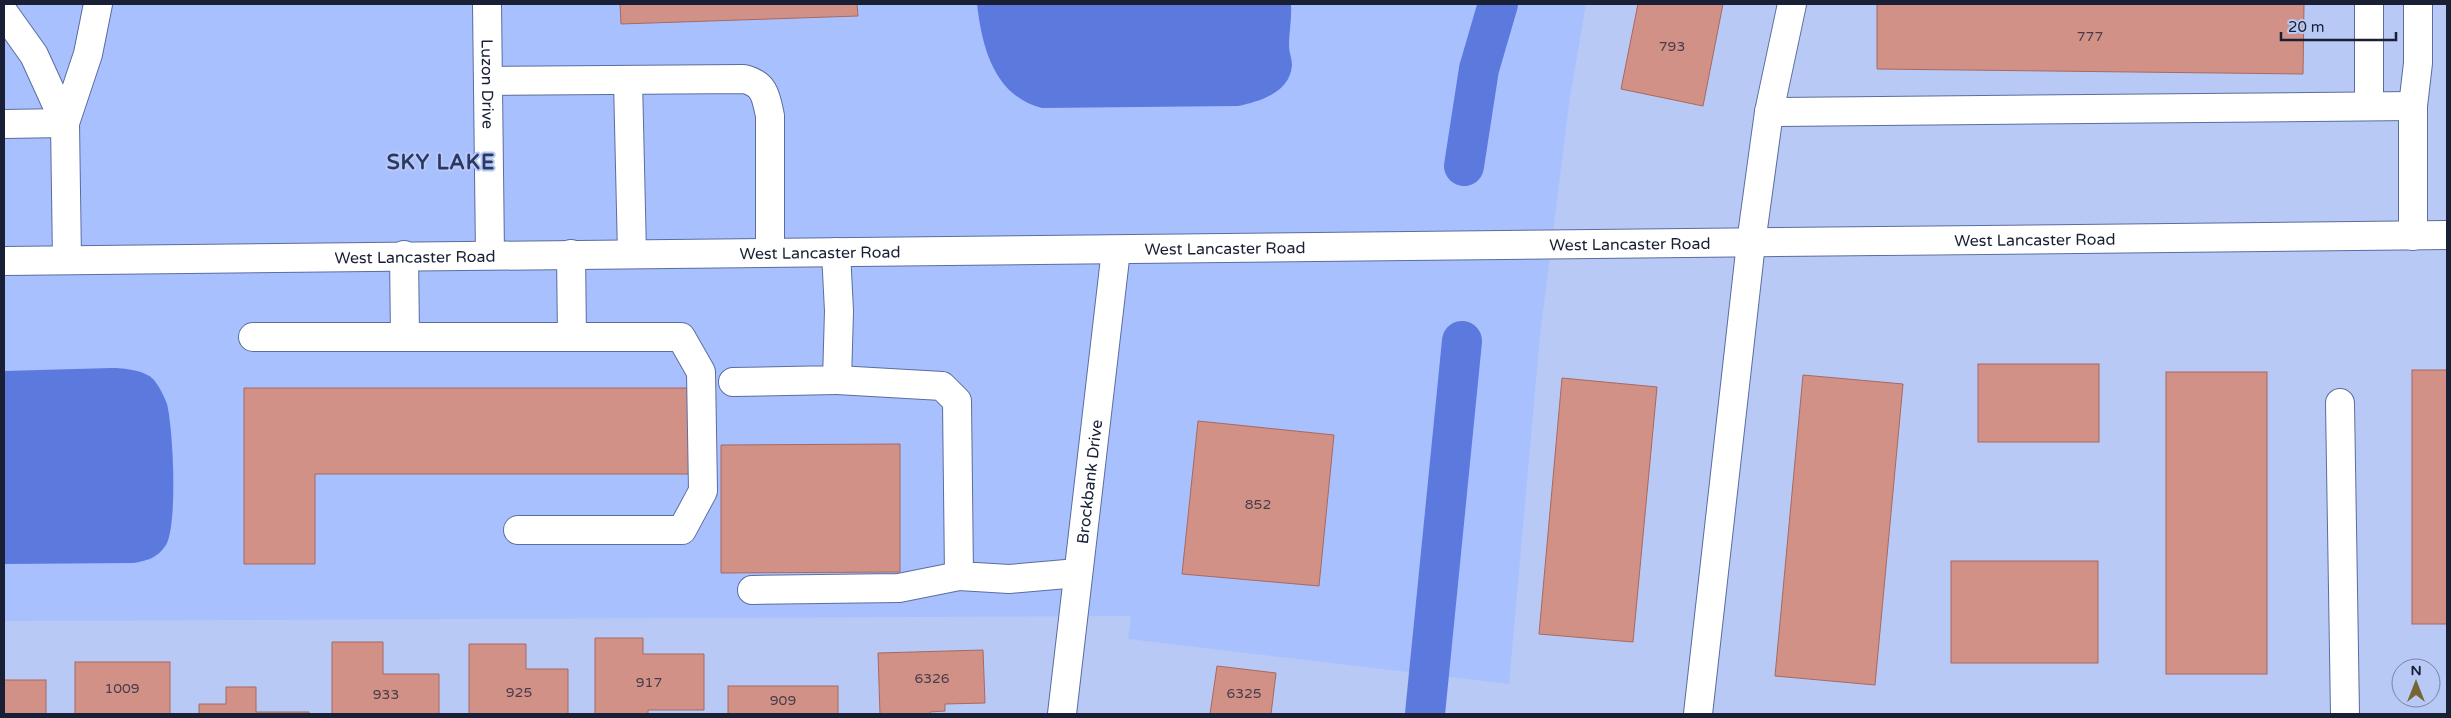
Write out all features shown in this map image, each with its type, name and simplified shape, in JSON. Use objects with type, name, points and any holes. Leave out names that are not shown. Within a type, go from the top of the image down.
[{"type":"street","points":[[67,260],[65,123],[88,54],[98,4]]},
{"type":"street","name":"Luzon Drive","points":[[487,4],[490,255]]},
{"type":"street","points":[[1698,714],[1751,243],[1769,112],[1792,4]]},
{"type":"street","points":[[2369,4],[2369,105]]},
{"type":"street","points":[[2413,236],[2413,106],[2418,64],[2418,4]]},
{"type":"street","points":[[4,13],[34,54],[65,123]]},
{"type":"street","points":[[488,81],[744,79],[755,82],[765,94],[770,116],[770,252]]},
{"type":"street","points":[[628,80],[632,254]]},
{"type":"street","points":[[1769,112],[2413,106]]},
{"type":"street","points":[[4,124],[65,123]]},
{"type":"street","name":"West Lancaster Road","points":[[4,260],[2447,235]]},
{"type":"street","name":"Brockbank Drive","points":[[1062,714],[1116,250]]},
{"type":"street","points":[[836,252],[839,311],[837,380]]},
{"type":"street","points":[[571,254],[572,336]]},
{"type":"street","points":[[404,256],[405,336]]},
{"type":"street","points":[[253,337],[681,337],[701,372],[703,492],[682,530],[518,530]]},
{"type":"street","points":[[733,382],[837,380],[942,386],[957,401],[958,576]]},
{"type":"street","points":[[2340,403],[2345,714]]},
{"type":"street","points":[[752,590],[899,588],[958,576],[1009,580],[1078,573]]},
{"type":"shaded area","points":[[4,4],[1586,4],[1570,97],[1540,335],[1509,684],[1128,639],[1131,616],[4,621]]},
{"type":"water","points":[[977,4],[1291,4],[1289,46],[1292,65],[1290,75],[1286,83],[1272,94],[1238,106],[1042,108],[1026,102],[1012,93],[993,68],[983,37]]},
{"type":"water","points":[[111,368],[134,370],[150,377],[158,385],[167,404],[171,433],[173,497],[170,534],[166,545],[152,558],[134,563],[4,564],[4,371]]},
{"type":"building","points":[[620,4],[857,4],[858,16],[621,24]]},
{"type":"building","points":[[1638,4],[1723,4],[1703,106],[1621,89]]},
{"type":"building","points":[[1877,4],[2304,4],[2303,74],[1877,69]]},
{"type":"building","points":[[1978,364],[2099,364],[2099,442],[1978,442]]},
{"type":"building","points":[[2412,370],[2447,370],[2447,624],[2412,624]]},
{"type":"building","points":[[2166,372],[2267,372],[2267,674],[2166,674]]},
{"type":"building","points":[[1803,375],[1903,384],[1875,685],[1775,676]]},
{"type":"building","points":[[1562,378],[1657,387],[1633,642],[1539,634]]},
{"type":"building","points":[[244,388],[695,388],[695,474],[315,474],[315,564],[244,564]]},
{"type":"building","points":[[1198,421],[1334,435],[1319,586],[1182,574]]},
{"type":"building","points":[[900,444],[900,572],[721,573],[721,445]]},
{"type":"building","points":[[1951,561],[2098,561],[2098,663],[1951,663]]},
{"type":"building","points":[[595,638],[643,638],[643,654],[704,654],[704,710],[648,710],[648,714],[595,714]]},
{"type":"building","points":[[332,642],[383,642],[383,674],[439,674],[439,714],[332,714]]},
{"type":"building","points":[[469,644],[526,644],[526,669],[568,669],[568,714],[469,714]]},
{"type":"building","points":[[983,650],[985,703],[945,704],[945,711],[930,712],[930,714],[880,714],[878,653]]},
{"type":"building","points":[[75,662],[170,662],[170,714],[75,714]]},
{"type":"building","points":[[1217,666],[1276,673],[1271,714],[1210,714]]},
{"type":"building","points":[[4,680],[46,680],[46,714],[4,714]]},
{"type":"building","points":[[728,686],[838,686],[838,714],[728,714]]},
{"type":"building","points":[[226,687],[256,687],[256,712],[309,712],[309,714],[199,714],[199,704],[226,704]]},
{"type":"waterway","points":[[1464,166],[1479,69],[1498,4]]},
{"type":"waterway","points":[[1425,714],[1462,341]]},
{"type":"district","name":"SKY LAKE","points":[[441,162]]}]
